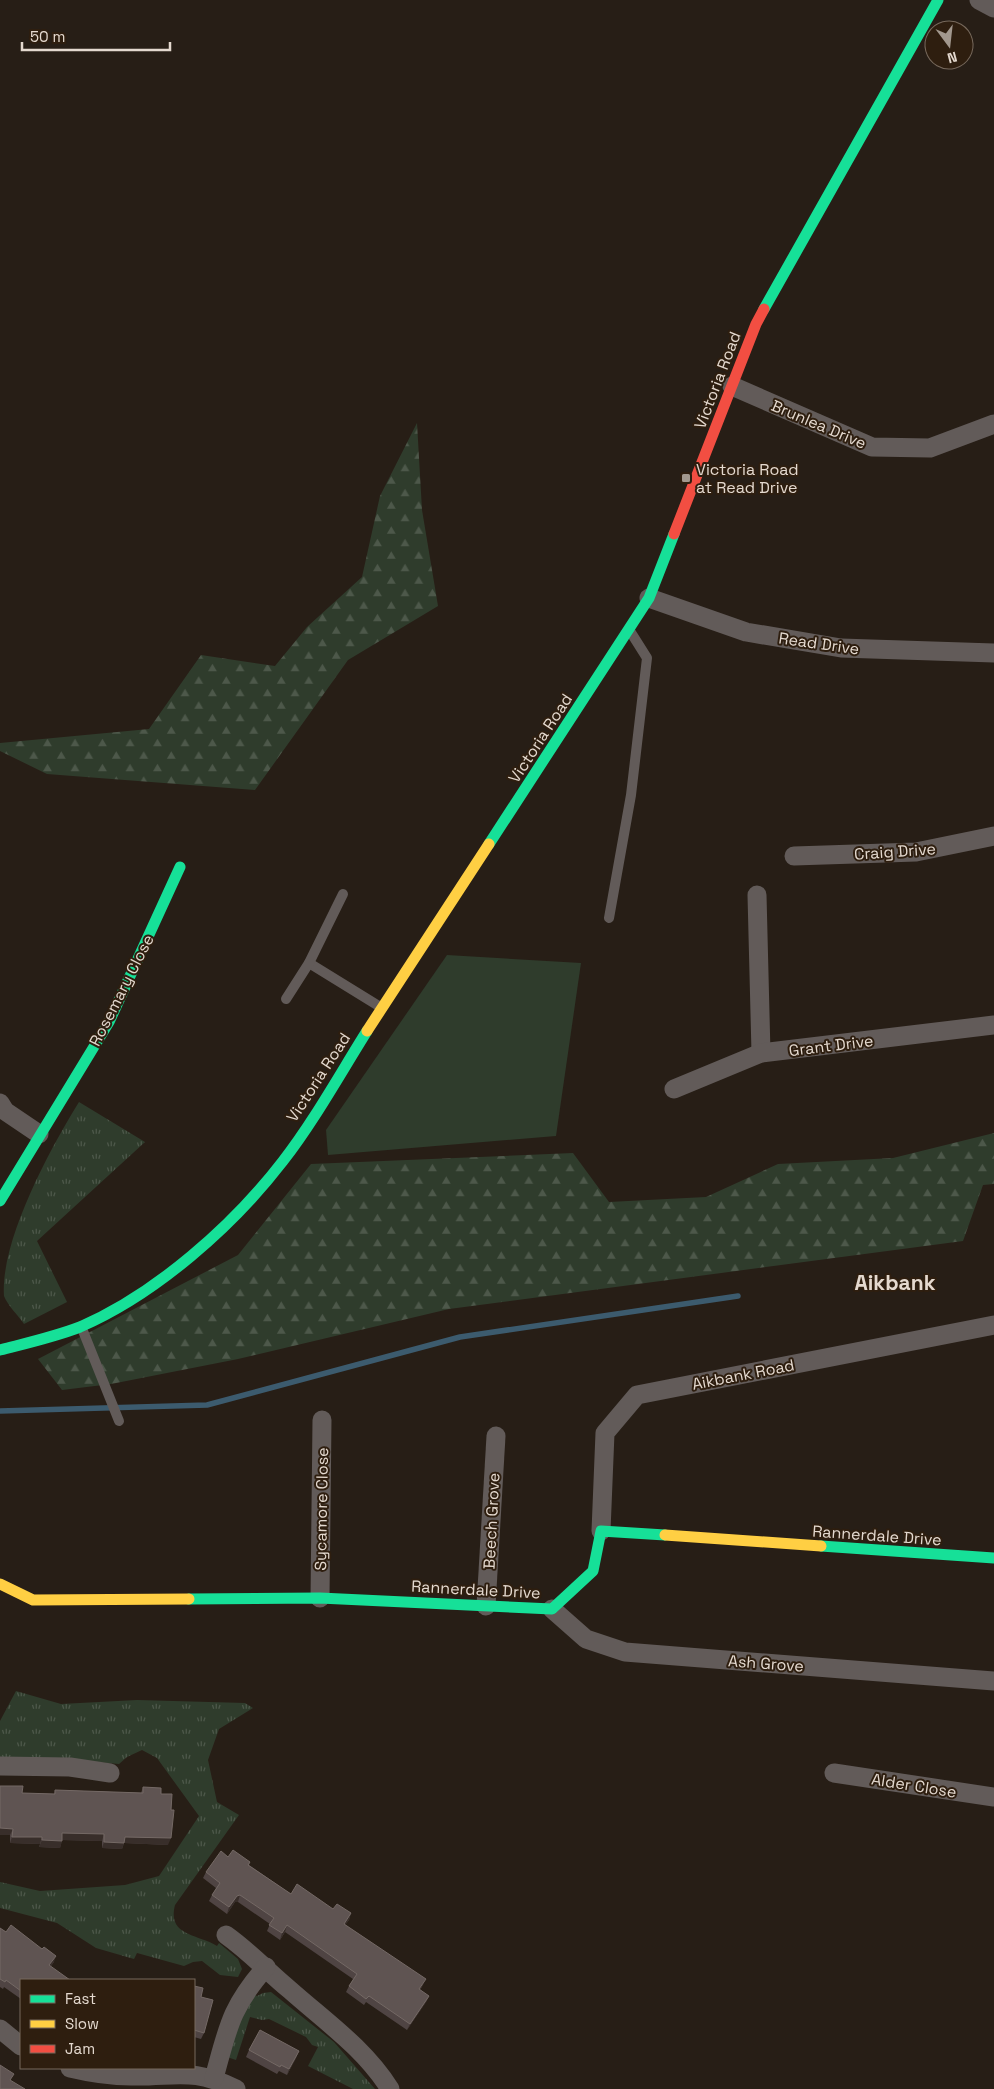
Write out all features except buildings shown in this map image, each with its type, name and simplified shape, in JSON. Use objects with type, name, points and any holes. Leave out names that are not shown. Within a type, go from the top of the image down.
[{"type":"street","name":"Victoria Road","points":[[2,1343],[50,1338],[81,1326],[114,1309],[170,1272],[216,1234],[255,1195],[284,1160],[650,598],[756,324],[938,0]]},
{"type":"street","points":[[979,0],[994,8]]},
{"type":"street","name":"Brunlea Drive","points":[[732,386],[872,447],[930,448],[994,424]]},
{"type":"street","name":"Read Drive","points":[[650,598],[746,632],[841,648],[994,653]]},
{"type":"street","name":"Craig Drive","points":[[794,856],[916,852],[994,836]]},
{"type":"street","name":"Rosemary Close","points":[[0,1201],[39,1134],[109,1022],[180,867]]},
{"type":"street","points":[[757,895],[761,1053]]},
{"type":"street","name":"Grant Drive","points":[[674,1089],[761,1053],[994,1025]]},
{"type":"street","points":[[0,1103],[5,1111],[39,1134]]},
{"type":"street","name":"Aikbank Road","points":[[601,1530],[605,1434],[637,1395],[994,1325]]},
{"type":"street","name":"Sycamore Close","points":[[320,1598],[322,1420]]},
{"type":"street","name":"Beech Grove","points":[[486,1606],[496,1436]]},
{"type":"street","name":"Rannerdale Drive","points":[[0,1584],[33,1600],[320,1598],[552,1609],[593,1572],[601,1530],[994,1558]]},
{"type":"street","name":"Ash Grove","points":[[552,1609],[586,1639],[625,1652],[994,1680]]},
{"type":"street","points":[[0,1766],[70,1767],[110,1773]]},
{"type":"street","name":"Alder Close","points":[[834,1773],[994,1797]]},
{"type":"street","points":[[226,1935],[357,2046],[390,2089]]},
{"type":"street","points":[[214,2078],[225,2034],[234,2010],[248,1988],[266,1967]]},
{"type":"street","points":[[0,2029],[20,2045]]},
{"type":"street","points":[[74,2069],[98,2075],[188,2074],[214,2078],[236,2089]]},
{"type":"lane","points":[[609,918],[631,795],[647,658],[630,630]]},
{"type":"lane","points":[[286,999],[309,963],[343,894]]},
{"type":"lane","points":[[309,963],[382,1008]]},
{"type":"lane","points":[[81,1326],[119,1421]]},
{"type":"green space","points":[[417,423],[422,510],[438,606],[348,660],[255,790],[47,774],[0,751],[0,743],[149,729],[201,655],[275,666],[307,627],[362,577],[380,496]]},
{"type":"green space","points":[[447,955],[581,963],[556,1136],[328,1155],[326,1130]]},
{"type":"green space","points":[[79,1102],[145,1142],[37,1241],[67,1302],[24,1324],[4,1296],[5,1274],[10,1249],[19,1222],[42,1169]]},
{"type":"green space","points":[[994,1133],[994,1184],[983,1185],[963,1241],[449,1309],[238,1359],[111,1384],[62,1390],[38,1359],[238,1255],[311,1164],[573,1153],[609,1202],[706,1197],[778,1164],[893,1158]]},
{"type":"green space","points":[[16,1691],[61,1704],[137,1700],[245,1703],[253,1708],[219,1729],[208,1760],[217,1802],[239,1815],[175,1905],[174,1915],[175,1923],[185,1933],[217,1946],[219,1943],[238,1959],[242,1969],[238,1977],[220,1975],[202,1961],[184,1966],[137,1953],[134,1959],[96,1948],[57,1923],[0,1908],[0,1882],[40,1891],[125,1885],[159,1876],[199,1816],[157,1758],[142,1750],[127,1757],[119,1764],[50,1758],[0,1757],[0,1721]]},
{"type":"green space","points":[[271,1992],[334,2042],[375,2089],[353,2089],[308,2066],[318,2047],[312,2045],[306,2037],[269,2019],[262,2020],[250,2017],[236,2060],[227,2057],[230,2039],[253,1994],[257,1996]]},
{"type":"waterway","points":[[0,1411],[207,1405],[460,1337],[738,1296]]},
{"type":"traffic: fast","points":[[764,309],[938,0]]},
{"type":"traffic: fast","points":[[489,844],[649,598],[674,534]]},
{"type":"traffic: fast","points":[[0,1201],[109,1022],[180,867]]},
{"type":"traffic: fast","points":[[0,1350],[80,1327],[137,1296],[191,1256],[241,1210],[283,1161],[316,1114],[367,1031]]},
{"type":"traffic: fast","points":[[189,1599],[320,1598],[552,1609],[593,1571],[601,1531],[665,1535]]},
{"type":"traffic: fast","points":[[821,1546],[994,1558]]},
{"type":"traffic: slow","points":[[367,1031],[489,844]]},
{"type":"traffic: slow","points":[[665,1535],[821,1546]]},
{"type":"traffic: slow","points":[[0,1584],[33,1600],[189,1599]]},
{"type":"traffic: jam","points":[[674,534],[756,324],[764,309]]},
{"type":"place","name":"Victoria Road at Read Drive","points":[[686,478]]},
{"type":"district","name":"Aikbank","points":[[895,1283]]}]
